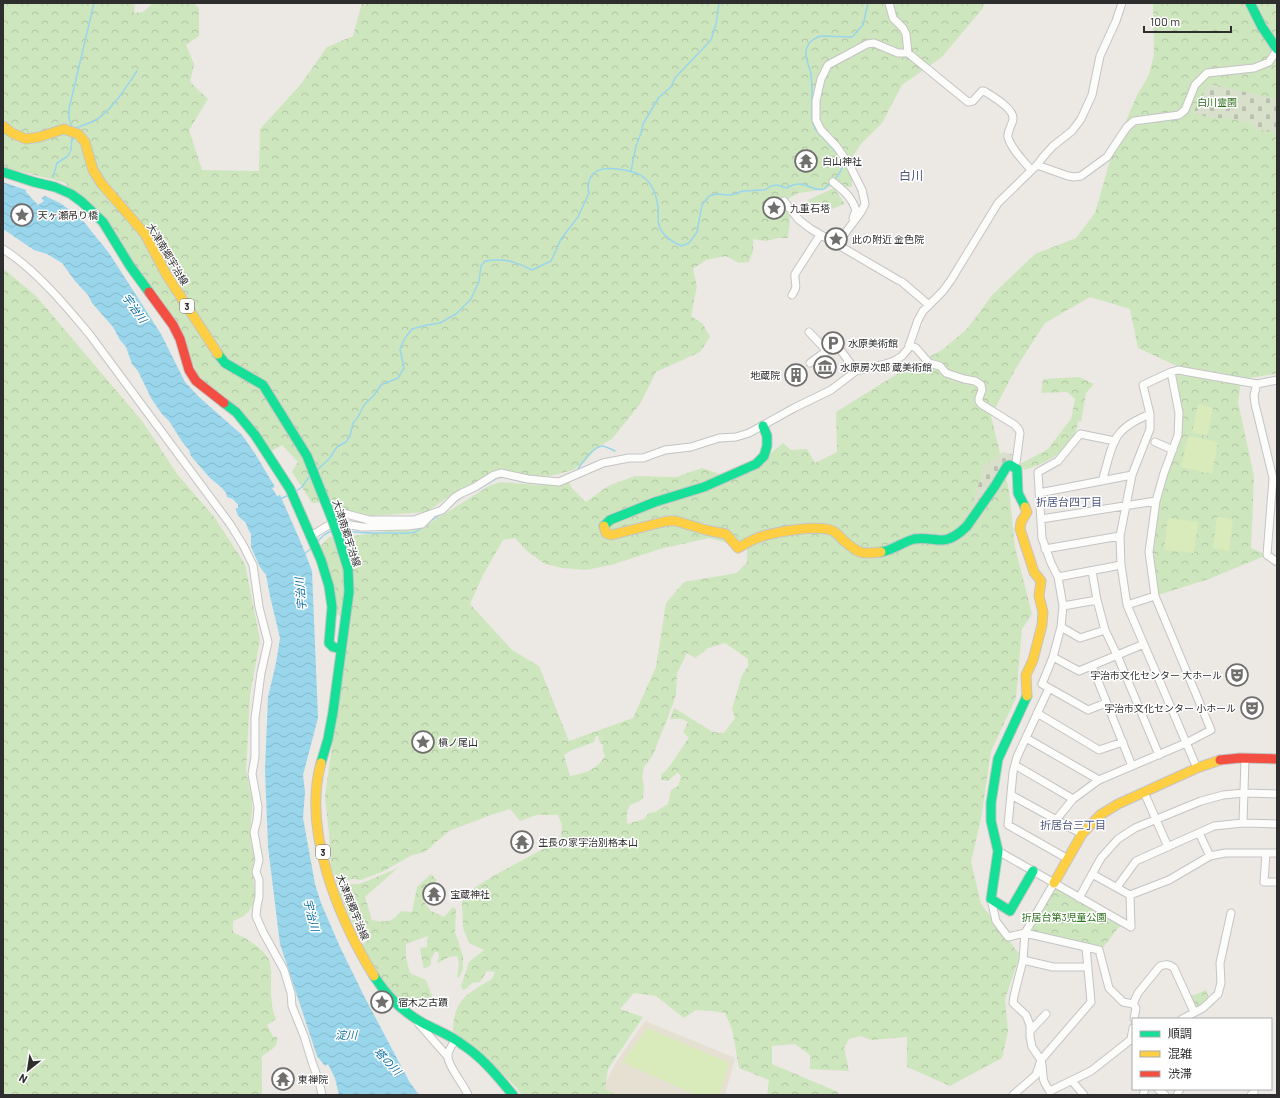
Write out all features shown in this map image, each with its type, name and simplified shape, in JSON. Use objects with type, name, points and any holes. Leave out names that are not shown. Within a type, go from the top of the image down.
[{"type":"street","points":[[888,3],[893,18],[903,28],[906,34],[908,53]]},
{"type":"street","points":[[330,516],[339,512],[368,520],[414,520],[442,510],[455,497],[494,475],[502,473],[528,480],[559,482],[603,462],[629,458],[642,458],[665,450],[691,448],[719,438],[736,437],[749,433],[763,426],[830,390],[856,371],[894,361],[902,356],[910,345],[918,320],[923,311],[943,291],[951,280],[998,202],[1034,168],[1053,146],[1072,131],[1081,119],[1092,95],[1100,56],[1116,21],[1122,3]]},
{"type":"street","points":[[837,244],[861,212],[864,204],[862,190],[850,166],[837,147],[821,130],[816,120],[816,101],[821,79],[828,65],[868,44],[874,43],[898,53],[908,53],[968,102],[973,101],[980,92],[984,91],[1006,107],[1013,119],[1008,132],[1008,137],[1012,145],[1034,168],[1068,176],[1081,176],[1107,157],[1127,127],[1134,121],[1179,115],[1185,110],[1195,85],[1207,73],[1254,68],[1269,62],[1277,49],[1261,26],[1250,3]]},
{"type":"street","name":"大津南郷宇治線","points":[[3,126],[14,136],[32,139],[64,129],[80,136],[85,142],[93,170],[101,183],[145,234],[166,274],[216,351],[225,363],[263,385],[298,439],[310,464],[338,536],[347,562],[349,576],[348,604],[329,735],[317,779],[315,804],[320,840],[334,894],[348,929],[365,962],[383,990],[396,1004],[411,1016],[456,1040],[473,1052],[499,1078],[513,1095]]},
{"type":"street","points":[[3,172],[55,187],[71,194],[82,202],[103,222],[130,266],[173,325],[180,339],[190,370],[196,380],[236,412],[255,435],[290,489],[317,551],[330,586],[332,607],[329,642],[332,647],[341,650]]},
{"type":"street","points":[[833,182],[849,194],[856,210],[856,214],[842,238]]},
{"type":"street","points":[[784,201],[799,220],[820,235],[900,281],[929,305]]},
{"type":"street","points":[[792,295],[797,284],[794,279],[795,274],[820,235]]},
{"type":"street","points":[[3,249],[12,255],[69,309],[90,335],[230,524],[243,545],[252,565],[259,607],[268,642],[261,673],[255,718],[255,757],[252,774],[258,808],[254,832],[259,860],[256,872],[259,880],[259,897],[256,916],[284,970],[292,993],[292,1006],[304,1036],[319,1081],[322,1095]]},
{"type":"street","points":[[809,332],[827,351]]},
{"type":"street","points":[[810,363],[836,344],[856,371]]},
{"type":"street","points":[[910,345],[916,348],[929,363],[943,367],[946,373],[975,381],[981,385],[982,390],[979,402],[1015,425],[1019,430],[1020,433],[1016,463],[1014,467]]},
{"type":"street","points":[[1196,768],[1127,605],[1121,565],[1120,536],[1132,475],[1150,441],[1150,414],[1143,385],[1178,370],[1257,384],[1277,380]]},
{"type":"street","points":[[1056,820],[1073,798],[1099,780],[1186,743],[1211,730],[1155,596],[1148,552],[1156,501],[1164,473],[1178,436],[1179,414],[1171,372]]},
{"type":"street","points":[[1257,384],[1254,395],[1255,404],[1275,478],[1266,555],[1277,562]]},
{"type":"street","points":[[1102,481],[1119,433],[1132,423],[1150,414]]},
{"type":"street","points":[[763,426],[767,434],[768,445],[761,461],[704,487],[655,502],[610,520],[605,523],[604,530],[606,533],[611,535],[667,521],[676,521],[726,534],[738,548],[760,537],[807,528],[820,528],[833,531],[859,552],[866,554],[879,553],[915,539],[924,538],[943,540],[962,531],[968,526],[976,511],[996,486],[1007,466],[1017,469],[1018,493],[1027,512],[1030,514],[1041,516],[1156,501]]},
{"type":"street","points":[[1106,702],[1088,710],[1042,684],[1053,657],[1061,627],[1063,606],[1058,577],[1045,549],[1042,538],[1038,472],[1058,461],[1080,434],[1115,441]]},
{"type":"street","points":[[1150,441],[1173,450]]},
{"type":"street","points":[[1039,493],[1132,475]]},
{"type":"street","points":[[1027,512],[1021,522],[1020,529],[1034,572],[1041,581],[1039,596],[1044,612],[1033,660],[1026,675],[1027,696],[998,759],[991,802],[993,832],[998,851],[990,899],[992,909],[996,921],[1008,937],[1025,933],[1099,950],[1109,988],[1123,1002],[1133,1004],[1136,1008],[1134,1018]]},
{"type":"street","points":[[312,539],[332,524],[339,523],[362,527],[408,526],[422,524],[432,514]]},
{"type":"street","points":[[1045,549],[1120,536]]},
{"type":"street","points":[[1058,577],[1121,565]]},
{"type":"street","points":[[1092,571],[1096,600],[1105,630],[1118,655],[1159,755]]},
{"type":"street","points":[[1127,605],[1155,596]]},
{"type":"street","points":[[1063,606],[1096,600]]},
{"type":"street","points":[[1061,627],[1080,638],[1105,630]]},
{"type":"street","points":[[1053,657],[1079,671],[1144,644]]},
{"type":"street","points":[[1092,666],[1132,766]]},
{"type":"street","points":[[1049,688],[1017,757],[1008,825],[1068,859]]},
{"type":"street","points":[[1037,713],[1099,750],[1123,742]]},
{"type":"street","points":[[1026,738],[1099,780]]},
{"type":"street","points":[[1243,823],[1245,758]]},
{"type":"street","points":[[1132,1038],[1091,1071],[1050,1093],[1042,1078],[1043,1068],[1041,1060],[1032,1047],[1030,1025],[1026,1015],[1013,1003],[1023,960],[1025,933],[1082,834],[1100,815],[1118,804],[1196,768],[1219,760],[1245,758],[1277,759]]},
{"type":"street","points":[[1015,765],[1073,798]]},
{"type":"street","points":[[1144,792],[1168,847]]},
{"type":"street","points":[[1079,898],[1101,858],[1118,839],[1135,828],[1201,801],[1223,795],[1244,793],[1277,794]]},
{"type":"street","points":[[1011,795],[1082,834]]},
{"type":"street","points":[[1117,887],[1136,861],[1214,826],[1243,823],[1277,824]]},
{"type":"street","points":[[1199,833],[1210,856]]},
{"type":"street","points":[[998,851],[1131,927],[1130,895]]},
{"type":"street","points":[[1130,895],[1169,880],[1210,856],[1225,853],[1277,853]]},
{"type":"street","points":[[1266,853],[1264,882],[1277,882]]},
{"type":"street","points":[[990,899],[1010,911],[1033,871]]},
{"type":"street","points":[[1092,874],[1130,895]]},
{"type":"street","points":[[1184,1018],[1203,1008],[1218,994],[1221,983],[1220,963],[1231,913]]},
{"type":"street","points":[[1013,1095],[1036,1075],[1041,1060],[1091,1002],[1086,947]]},
{"type":"street","points":[[1023,960],[1053,967],[1088,967]]},
{"type":"street","points":[[1133,1004],[1138,993],[1160,966],[1165,964],[1174,968],[1194,1012]]},
{"type":"street","points":[[1030,1031],[1046,1014]]},
{"type":"street","points":[[419,1020],[419,1024],[448,1057],[451,1066],[465,1087],[468,1095]]},
{"type":"street","points":[[448,1057],[456,1040]]},
{"type":"street","points":[[1072,1080],[1084,1095]]},
{"type":"shaded area","points":[[645,1021],[733,1057],[735,1059],[725,1095],[609,1095],[601,1091],[617,1061]]},
{"type":"green space","points":[[3,3],[135,3],[134,13],[143,12],[153,3],[194,3],[199,8],[199,36],[186,45],[194,64],[190,82],[208,99],[189,130],[202,170],[259,171],[260,129],[301,84],[327,47],[353,36],[362,3],[984,3],[983,8],[942,57],[902,85],[882,123],[861,144],[848,164],[852,175],[852,187],[835,185],[821,190],[799,193],[791,197],[787,201],[790,215],[788,238],[779,238],[766,241],[753,239],[753,251],[749,262],[739,263],[726,256],[706,260],[693,269],[697,286],[691,316],[703,324],[710,337],[700,352],[656,372],[640,404],[612,439],[596,448],[584,463],[573,470],[550,476],[520,475],[499,469],[447,498],[426,512],[370,516],[336,509],[328,502],[312,503],[292,472],[298,462],[282,445],[270,452],[199,377],[175,328],[117,236],[71,193],[66,183],[3,167]]},
{"type":"green space","points":[[1153,3],[1277,3],[1277,375],[1274,374],[1245,379],[1222,373],[1188,369],[1241,381],[1238,402],[1254,476],[1251,548],[1267,555],[1209,579],[1155,596],[1149,552],[1156,501],[1178,435],[1171,372],[1181,368],[1138,348],[1130,309],[1090,297],[1045,323],[1016,368],[991,416],[1009,490],[1015,547],[1032,614],[1022,629],[1016,698],[991,751],[981,819],[971,862],[981,904],[1020,955],[1005,999],[1008,1031],[1002,1058],[950,1086],[907,1067],[907,1037],[871,1040],[860,1036],[849,1039],[844,1048],[849,1071],[810,1069],[810,1055],[795,1044],[772,1046],[772,1064],[838,1092],[838,1095],[767,1095],[769,1080],[739,1068],[732,1029],[725,1013],[696,1010],[684,1018],[656,996],[634,993],[620,1009],[643,1017],[608,1069],[605,1089],[616,1095],[522,1095],[517,1088],[479,1051],[453,1031],[456,1011],[459,1004],[469,994],[492,979],[495,972],[487,971],[480,982],[472,983],[466,989],[463,990],[461,986],[469,962],[484,950],[469,943],[463,928],[462,902],[474,888],[550,845],[561,837],[562,825],[558,815],[536,815],[520,821],[510,809],[449,831],[425,852],[412,855],[384,871],[361,880],[353,879],[337,882],[331,867],[325,797],[349,620],[336,614],[333,582],[320,547],[329,537],[344,537],[425,526],[489,486],[501,482],[538,485],[568,481],[572,488],[586,502],[608,486],[635,476],[676,477],[702,468],[731,478],[767,456],[783,443],[791,450],[807,449],[815,463],[837,452],[836,412],[897,374],[942,350],[967,329],[993,294],[1035,254],[1076,238],[1095,213],[1112,154],[1137,95],[1148,77],[1154,55]],"holes":[[[515,538],[527,551],[545,564],[562,568],[586,570],[611,565],[660,549],[709,538],[747,548],[747,562],[737,573],[684,582],[666,603],[656,667],[633,718],[569,741],[539,666],[512,650],[470,604],[483,575],[503,540]],[[725,643],[748,659],[748,666],[742,675],[732,709],[735,718],[724,733],[713,732],[674,708],[670,719],[682,719],[688,722],[683,732],[689,738],[661,775],[661,780],[668,781],[678,772],[681,777],[678,786],[671,790],[668,804],[655,812],[649,813],[644,819],[627,824],[627,812],[630,805],[640,801],[643,798],[644,786],[642,778],[644,767],[653,755],[673,704],[676,694],[677,673],[687,653],[695,658],[708,648]],[[596,736],[598,736],[600,743],[603,745],[605,756],[602,761],[590,770],[581,774],[570,776],[564,755],[570,751],[594,742]]]},
{"type":"green space","name":"白川霊園","points":[[1209,84],[1277,99],[1277,135],[1273,132],[1256,129],[1251,123],[1224,118],[1212,118],[1193,113]]},
{"type":"green space","points":[[834,188],[845,204],[824,212],[817,206],[813,206],[808,200]]},
{"type":"green space","points":[[3,268],[37,297],[142,421],[178,475],[215,518],[245,564],[260,640],[250,695],[246,772],[252,797],[250,833],[251,844],[255,856],[252,870],[256,898],[250,910],[244,916],[233,921],[233,932],[248,940],[263,951],[270,963],[272,1004],[276,1019],[267,1025],[273,1037],[277,1036],[277,1043],[262,1056],[262,1095],[3,1095]]},
{"type":"green space","points":[[1079,377],[1094,384],[1086,393],[1081,422],[1078,421],[1076,431],[1072,439],[1066,447],[1051,459],[1024,470],[1020,464],[1048,449],[1071,419],[1075,399],[1067,392],[1041,393],[1043,379]]},
{"type":"green space","points":[[1198,404],[1213,408],[1207,436],[1192,432]]},
{"type":"green space","points":[[1188,436],[1218,442],[1212,474],[1181,467]]},
{"type":"green space","points":[[1002,452],[1015,455],[1014,463],[982,500],[975,503],[974,497],[981,478],[983,465],[993,461]]},
{"type":"green space","points":[[1217,517],[1233,519],[1229,551],[1213,548]]},
{"type":"green space","points":[[1168,518],[1198,522],[1194,553],[1164,550]]},
{"type":"green space","points":[[398,868],[365,897],[372,920],[388,921],[398,915],[401,911],[412,912],[417,887],[431,874],[437,880],[424,893],[423,900],[431,911],[444,917],[453,907],[456,909],[455,932],[463,956],[463,969],[459,978],[457,977],[459,964],[457,956],[449,957],[438,963],[438,952],[435,952],[431,959],[431,965],[425,968],[423,967],[420,948],[427,947],[428,936],[406,944],[406,958],[410,973],[426,980],[432,996],[427,1007],[413,998],[409,1005],[409,1009],[389,991],[361,945],[370,939],[364,923],[356,931],[339,892],[349,884],[360,884]]},
{"type":"green space","name":"折居台第3児童公園","points":[[1057,887],[1122,923],[1102,949],[1028,932]]},
{"type":"green space","points":[[1206,990],[1209,998],[1197,1007],[1192,1006],[1189,997]]},
{"type":"green space","points":[[648,1028],[729,1063],[719,1095],[696,1095],[622,1062]]},
{"type":"water","name":"淀川","points":[[3,182],[26,190],[26,192],[38,205],[44,201],[41,198],[45,196],[60,203],[80,217],[109,253],[161,334],[185,382],[199,397],[242,435],[275,487],[272,488],[277,496],[280,495],[312,571],[318,718],[303,775],[305,792],[303,818],[315,884],[321,903],[340,947],[365,998],[409,1081],[419,1095],[339,1095],[335,1078],[328,1064],[325,1066],[317,1056],[280,944],[268,847],[265,769],[268,697],[280,638],[266,575],[260,567],[251,547],[251,534],[246,523],[237,513],[236,508],[238,508],[238,505],[233,499],[227,497],[222,488],[210,478],[191,456],[189,450],[169,421],[151,398],[138,371],[132,364],[126,347],[120,340],[113,327],[92,303],[88,295],[75,281],[62,263],[47,254],[34,250],[3,229]]},
{"type":"waterway","points":[[72,127],[69,118],[69,109],[94,3]]},
{"type":"waterway","points":[[631,171],[636,146],[643,124],[659,97],[671,87],[675,78],[711,40],[716,24],[719,3]]},
{"type":"waterway","points":[[835,151],[815,129],[812,120],[811,74],[806,57],[806,50],[809,43],[820,36],[852,37],[863,25],[868,3]]},
{"type":"waterway","points":[[76,128],[94,121],[106,112],[118,99],[137,71]]},
{"type":"waterway","points":[[53,177],[57,163],[68,156],[71,150],[72,137]]},
{"type":"waterway","points":[[834,180],[841,171],[841,159]]},
{"type":"waterway","points":[[317,470],[329,459],[337,447],[346,442],[350,436],[353,423],[364,405],[381,385],[398,378],[404,368],[400,349],[405,338],[412,329],[440,323],[456,314],[471,299],[479,281],[481,266],[485,261],[509,261],[520,264],[532,270],[551,261],[561,239],[578,217],[589,193],[589,180],[596,171],[602,169],[626,170],[634,172],[646,179],[654,190],[660,229],[668,238],[681,246],[689,243],[697,232],[702,205],[709,196],[716,194],[731,195],[743,191],[765,190],[771,186],[777,185],[787,188],[798,184],[820,190],[824,189],[831,182]]},
{"type":"waterway","points":[[577,471],[588,456],[599,447],[608,447],[615,451]]},
{"type":"waterway","points":[[296,491],[302,487],[309,477]]},
{"type":"waterway","points":[[475,491],[497,478],[503,477]]},
{"type":"waterway","points":[[511,479],[542,484]]},
{"type":"waterway","points":[[280,499],[289,495]]},
{"type":"waterway","points":[[430,521],[444,512],[460,498]]},
{"type":"waterway","points":[[341,530],[360,533],[407,533],[415,532],[423,527]]},
{"type":"waterway","points":[[317,542],[331,531]]},
{"type":"waterway","points":[[304,554],[312,548]]},
{"type":"traffic: fast","points":[[1250,3],[1262,27],[1277,49]]},
{"type":"traffic: fast","points":[[3,172],[55,187],[71,194],[82,202],[103,222],[130,266],[149,292]]},
{"type":"traffic: fast","points":[[218,354],[225,363],[263,385],[307,456],[332,519]]},
{"type":"traffic: fast","points":[[224,403],[236,412],[255,435],[290,489],[321,560],[329,586],[332,607],[329,643],[333,647],[341,649]]},
{"type":"traffic: fast","points":[[604,526],[610,520],[655,502],[704,487],[756,464],[764,456],[767,446],[767,436],[763,426]]},
{"type":"traffic: fast","points":[[881,552],[918,538],[942,540],[949,539],[962,531],[995,486],[1007,466],[1010,465],[1017,469],[1018,493],[1025,507]]},
{"type":"traffic: fast","points":[[332,519],[338,536]]},
{"type":"traffic: fast","points":[[321,763],[328,739],[333,712],[349,592],[348,569],[338,536]]},
{"type":"traffic: fast","points":[[1027,696],[998,759],[991,803],[991,821],[998,851],[991,899],[1010,911],[1033,871]]},
{"type":"traffic: fast","points":[[374,976],[384,990],[409,1014],[423,1023],[454,1038],[470,1050],[490,1068],[513,1095]]},
{"type":"traffic: slow","points":[[3,126],[12,133],[26,139],[39,137],[64,129],[78,134],[85,142],[93,170],[101,183],[145,234],[166,274],[218,354]]},
{"type":"traffic: slow","points":[[1025,507],[1027,512],[1021,522],[1020,529],[1034,572],[1041,581],[1039,596],[1043,612],[1042,625],[1033,660],[1026,675],[1027,696]]},
{"type":"traffic: slow","points":[[604,526],[606,533],[611,535],[667,521],[676,521],[726,534],[738,548],[757,538],[767,535],[818,528],[827,529],[834,532],[852,548],[860,552],[881,552]]},
{"type":"traffic: slow","points":[[1054,883],[1082,834],[1100,815],[1118,804],[1197,768],[1220,760]]},
{"type":"traffic: slow","points":[[321,763],[316,789],[316,817],[320,845],[327,874],[348,928],[374,976]]},
{"type":"traffic: jam","points":[[149,292],[173,325],[180,339],[189,370],[196,381],[224,403]]},
{"type":"traffic: jam","points":[[1220,760],[1240,758],[1277,759]]},
{"type":"place","name":"白山神社","points":[[806,161]]},
{"type":"place","name":"九重石塔","points":[[774,208]]},
{"type":"place","name":"天ヶ瀬吊り橋","points":[[22,215]]},
{"type":"place","name":"此の附近 金色院","points":[[836,239]]},
{"type":"place","name":"水原美術館","points":[[833,343]]},
{"type":"place","name":"水原房次郎 蔵美術館","points":[[825,367]]},
{"type":"place","name":"地蔵院","points":[[796,375]]},
{"type":"place","name":"宇治市文化センター 大ホール","points":[[1237,675]]},
{"type":"place","name":"宇治市文化センター 小ホール","points":[[1252,708]]},
{"type":"place","name":"槇ノ尾山","points":[[423,742]]},
{"type":"place","name":"生長の家宇治別格本山","points":[[522,842]]},
{"type":"place","name":"宝蔵神社","points":[[434,894]]},
{"type":"place","name":"宿木之古蹟","points":[[382,1002]]},
{"type":"place","name":"東禅院","points":[[283,1079]]},
{"type":"district","name":"白川","points":[[911,175]]},
{"type":"district","name":"折居台四丁目","points":[[1069,501]]},
{"type":"district","name":"折居台三丁目","points":[[1073,824]]},
{"type":"water label","name":"宇治川","points":[[135,308]]},
{"type":"water label","name":"宇治川","points":[[300,594]]},
{"type":"water label","name":"宇治川","points":[[312,915]]},
{"type":"water label","name":"塔の川","points":[[388,1061]]}]
